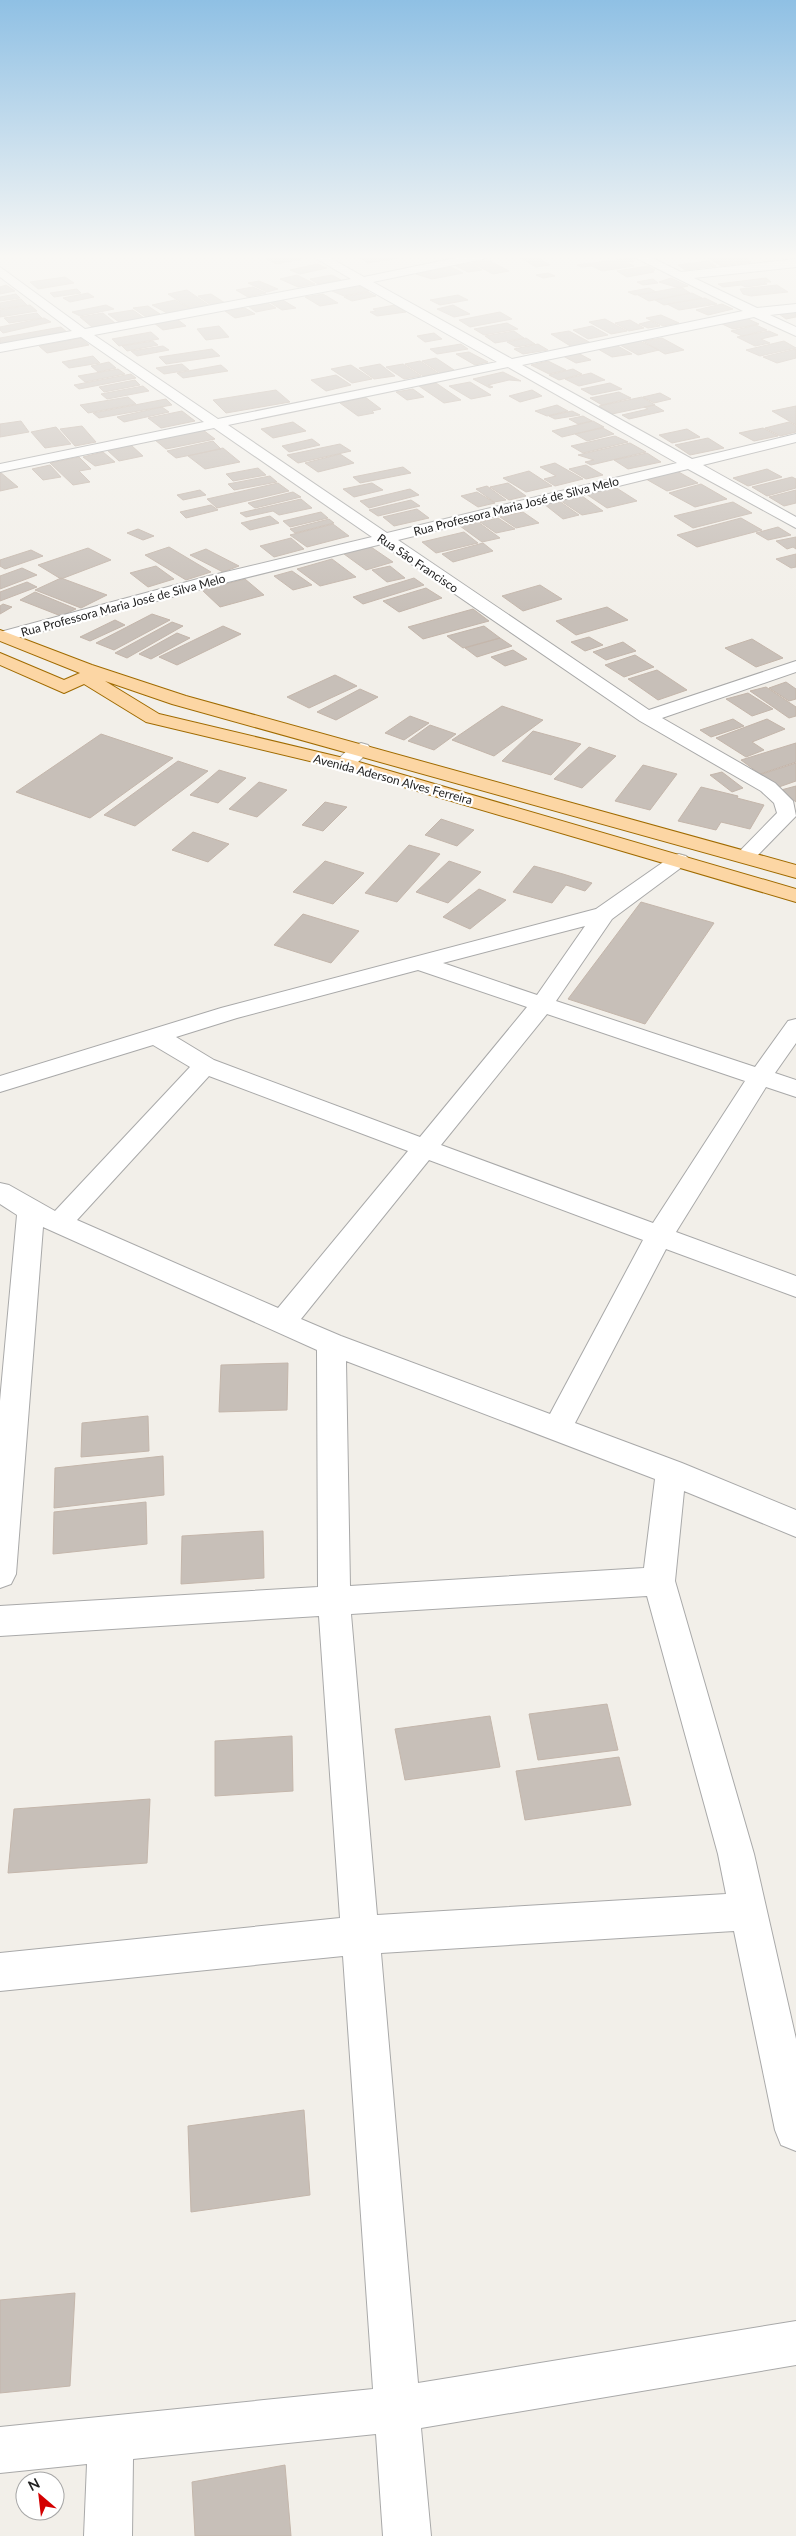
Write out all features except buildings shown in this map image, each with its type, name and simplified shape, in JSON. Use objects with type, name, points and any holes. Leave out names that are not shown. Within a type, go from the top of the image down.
[{"type":"main road","name":"Avenida Aderson Alves Ferreira","points":[[2,636],[86,669],[179,700],[746,856],[796,872]]},
{"type":"main road","name":"Avenida Aderson Alves Ferreira","points":[[0,658],[64,687],[85,677],[153,718],[345,764],[679,860],[796,896]]},
{"type":"street","name":"Rua São Francisco","points":[[145,374],[382,539],[646,717],[761,782],[783,802],[787,814],[746,856]]},
{"type":"street","points":[[0,468],[449,374]]},
{"type":"street","points":[[531,374],[796,524]]},
{"type":"street","name":"Rua Professora Maria José de Silva Melo","points":[[2,636],[215,580],[796,438]]},
{"type":"street","points":[[646,717],[796,666]]},
{"type":"street","points":[[345,764],[361,749]]},
{"type":"street","points":[[282,1323],[542,1004],[604,914],[679,860]]},
{"type":"street","points":[[0,1084],[229,1014],[604,914]]},
{"type":"street","points":[[419,963],[796,1089]]},
{"type":"street","points":[[557,1429],[659,1236],[760,1077],[796,1026]]},
{"type":"street","points":[[156,1036],[205,1066],[796,1287]]},
{"type":"street","points":[[59,1223],[205,1066]]},
{"type":"street","points":[[0,1192],[31,1211],[331,1344],[671,1472],[796,1524]]},
{"type":"street","points":[[0,1574],[31,1211]]},
{"type":"street","points":[[331,1344],[334,1601],[407,2536]]},
{"type":"street","points":[[671,1472],[659,1581],[736,1854],[796,2130]]},
{"type":"street","points":[[0,1621],[659,1581]]},
{"type":"street","points":[[0,1972],[360,1935],[748,1911]]},
{"type":"street","points":[[0,2450],[398,2409],[796,2343]]},
{"type":"street","points":[[108,2536],[110,2439]]}]
